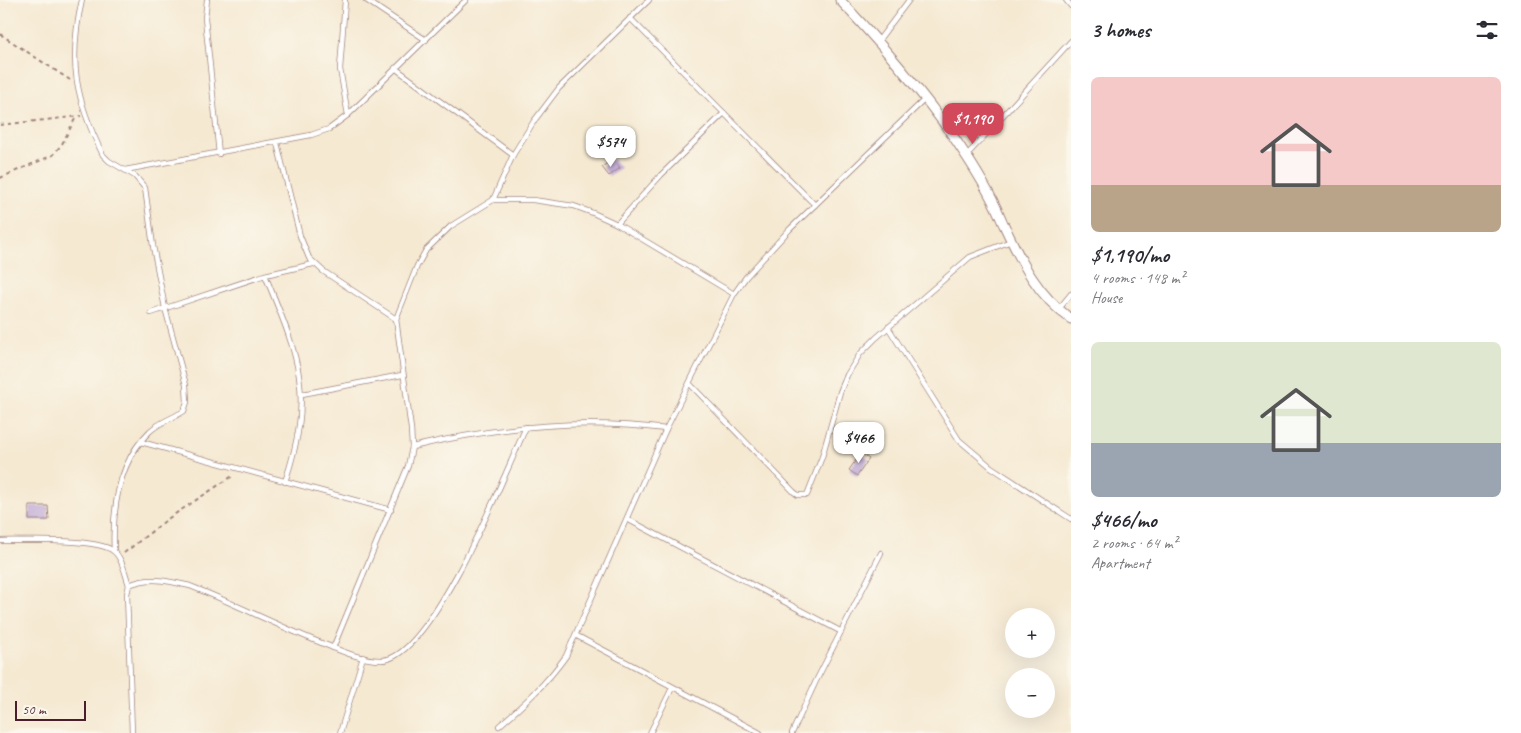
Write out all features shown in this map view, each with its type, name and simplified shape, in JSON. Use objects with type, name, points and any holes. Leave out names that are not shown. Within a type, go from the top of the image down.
[{"type":"street","points":[[840,0],[878,42],[966,156],[986,189],[1035,285],[1058,310],[1071,320]]},
{"type":"lane","points":[[82,0],[75,42],[76,84],[85,116],[103,155],[109,161],[141,181],[145,188],[165,308],[186,385],[187,402],[184,411],[158,425],[141,442],[124,474],[116,496],[113,519],[114,551],[129,585],[127,594],[132,733]]},
{"type":"lane","points":[[207,0],[205,18],[219,154]]},
{"type":"lane","points":[[345,0],[340,69],[348,115]]},
{"type":"lane","points":[[366,0],[426,40]]},
{"type":"lane","points":[[125,170],[277,143],[329,129],[348,115],[466,0]]},
{"type":"lane","points":[[493,200],[513,155],[534,121],[559,88],[649,0]]},
{"type":"lane","points":[[878,42],[909,0]]},
{"type":"lane","points":[[1066,0],[1071,6]]},
{"type":"lane","points":[[630,18],[815,205]]},
{"type":"lane","points":[[966,156],[1071,41]]},
{"type":"lane","points":[[395,68],[513,155]]},
{"type":"lane","points":[[499,726],[551,677],[577,636],[666,429],[734,294],[762,259],[924,100]]},
{"type":"lane","points":[[617,224],[724,113]]},
{"type":"lane","points":[[277,143],[300,236],[305,251],[313,264],[396,319]]},
{"type":"lane","points":[[333,648],[391,510],[408,466],[412,448],[396,319],[405,293],[426,250],[451,226],[493,200],[533,200],[567,205],[593,212],[617,224],[734,294]]},
{"type":"lane","points":[[690,384],[794,492],[798,495],[807,495],[847,375],[860,354],[888,327],[970,257],[1011,241]]},
{"type":"lane","points":[[151,313],[265,275],[313,264]]},
{"type":"lane","points":[[265,275],[291,338],[300,369],[302,394],[299,429],[285,482]]},
{"type":"lane","points":[[1058,310],[1071,294]]},
{"type":"lane","points":[[888,327],[959,440],[991,467],[1071,519]]},
{"type":"lane","points":[[302,394],[402,375]]},
{"type":"lane","points":[[412,448],[464,436],[526,427],[602,424],[666,429]]},
{"type":"lane","points":[[129,585],[148,579],[190,586],[333,648],[363,658],[382,660],[395,658],[421,633],[457,575],[526,427]]},
{"type":"lane","points":[[141,442],[391,510]]},
{"type":"lane","points":[[627,519],[840,632]]},
{"type":"lane","points":[[0,541],[69,542],[104,546],[114,551]]},
{"type":"lane","points":[[792,733],[840,632],[881,553]]},
{"type":"lane","points":[[577,636],[760,733]]},
{"type":"lane","points":[[340,733],[363,658]]},
{"type":"lane","points":[[650,733],[672,688]]},
{"type":"path","points":[[0,34],[76,84]]},
{"type":"path","points":[[0,125],[85,116]]},
{"type":"path","points":[[0,178],[53,155],[62,144],[76,117]]},
{"type":"path","points":[[118,558],[169,518],[244,469]]},
{"type":"building","points":[[613,159],[620,168],[609,176],[602,167]]},
{"type":"building","points":[[861,453],[869,459],[857,476],[849,470]]},
{"type":"building","points":[[29,506],[48,506],[49,520],[29,520]]}]
